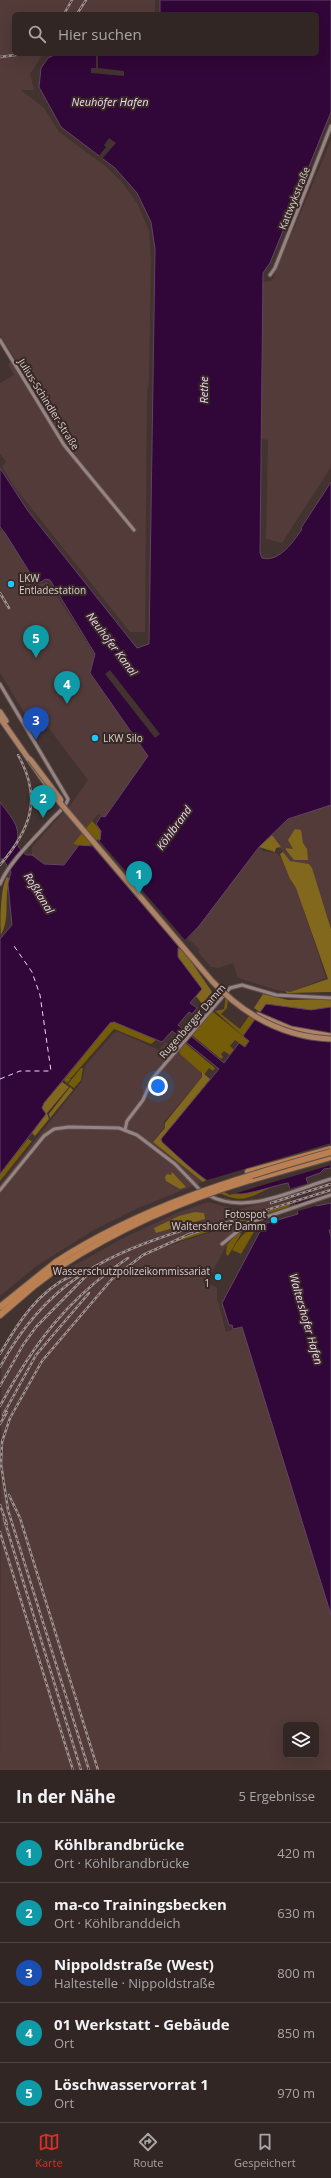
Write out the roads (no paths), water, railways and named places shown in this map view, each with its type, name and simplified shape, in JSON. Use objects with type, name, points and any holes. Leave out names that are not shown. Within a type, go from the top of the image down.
[{"type":"highway","points":[[0,1315],[9,1300],[54,1259],[92,1236],[128,1217],[164,1201],[217,1182],[331,1148]]},
{"type":"highway","points":[[0,1307],[46,1269],[75,1250],[142,1215],[208,1188],[331,1152]]},
{"type":"highway","points":[[0,1302],[9,1300],[73,1258],[109,1237],[150,1217],[229,1187],[331,1157]]},
{"type":"main road","points":[[0,712],[39,771],[68,808],[227,992],[250,1010],[273,1022],[305,1033],[331,1036]]},
{"type":"main road","points":[[0,718],[28,761],[65,810],[225,994],[247,1012],[271,1025],[297,1034],[331,1039]]},
{"type":"street","name":"Kattwykstraße","points":[[270,275],[275,268],[331,126]]},
{"type":"street","name":"Julius-Schindler-Straße","points":[[0,340],[64,445],[134,530]]},
{"type":"street","points":[[0,684],[68,797],[64,808],[24,852],[8,871],[0,884]]},
{"type":"street","name":"Rugenberger Damm","points":[[125,1130],[127,1121],[143,1100],[152,1079],[227,991],[236,986],[248,986],[276,995],[331,998]]},
{"type":"street","points":[[0,1190],[39,1141],[51,1131],[68,1127],[125,1130],[147,1141],[178,1167],[198,1188],[215,1198],[231,1203],[246,1204],[331,1179]]},
{"type":"street","points":[[222,1244],[245,1225],[330,1196]]},
{"type":"water","points":[[160,0],[331,0],[331,112],[270,263],[263,273],[260,553],[262,558],[268,559],[280,554],[290,545],[302,529],[301,528],[331,482],[331,805],[288,819],[259,847],[199,926],[178,948],[178,957],[202,989],[190,1003],[197,1008],[192,1014],[189,1012],[178,1025],[185,1031],[180,1037],[172,1031],[162,1042],[114,1022],[110,1023],[44,1103],[42,1108],[46,1114],[0,1174],[0,939],[12,925],[8,884],[11,872],[3,859],[0,859],[0,802],[14,822],[18,834],[17,844],[26,855],[32,855],[44,864],[64,865],[79,845],[92,846],[100,840],[101,831],[96,824],[101,816],[105,817],[148,756],[90,673],[95,654],[50,580],[46,579],[37,584],[0,527],[0,468],[28,511],[137,648],[149,644],[155,249],[151,222],[137,193],[115,168],[61,127],[39,87],[41,68],[48,58],[52,56],[319,56],[319,12],[160,12]]},
{"type":"water","name":"Waltershofer Hafen","points":[[266,1004],[311,1010],[331,1007],[331,1168],[324,1169],[320,1173],[306,1178],[316,1206],[331,1203],[331,1230],[329,1230],[331,1237],[331,1615],[242,1327],[233,1329],[232,1325],[229,1325],[222,1303],[264,1224],[298,1214],[288,1183],[242,1194],[228,1192],[218,1188],[197,1173],[162,1142],[161,1139],[219,1069],[186,1042],[191,1036],[224,1063],[239,1043],[245,1047],[249,1041],[243,1036]]},
{"type":"waterway","points":[[180,1032],[192,1042]]},
{"type":"railway","points":[[65,12],[72,0]]},
{"type":"railway","points":[[78,12],[86,0]]},
{"type":"railway","points":[[0,57],[12,55]]},
{"type":"railway","points":[[0,593],[9,608]]},
{"type":"railway","points":[[0,865],[19,839],[30,813],[30,786],[26,771],[18,755]]},
{"type":"railway","points":[[271,1203],[331,1184]]},
{"type":"railway","points":[[187,1235],[331,1190]]},
{"type":"railway","points":[[0,1367],[18,1338],[37,1313],[58,1293],[80,1276],[105,1261],[131,1249],[193,1227]]},
{"type":"railway","points":[[89,1770],[8,1510],[1,1464],[2,1442],[10,1418],[42,1361],[112,1279],[143,1255],[192,1233]]},
{"type":"railway","points":[[0,1406],[26,1362],[54,1323],[87,1289],[128,1258]]},
{"type":"railway","points":[[0,1386],[23,1345],[36,1327],[87,1275]]},
{"type":"railway","points":[[0,1354],[21,1320],[39,1299],[59,1282],[71,1276]]},
{"type":"railway","points":[[3,1415],[36,1355],[89,1293]]},
{"type":"railway","points":[[0,1424],[7,1412]]},
{"type":"railway","points":[[9,1495],[20,1518],[98,1770]]},
{"type":"railway","points":[[0,1505],[7,1524]]},
{"type":"railway","points":[[4,1519],[81,1770]]},
{"type":"railway","points":[[0,1532],[73,1770]]},
{"type":"place","name":"LKW Entladestation","points":[[11,584]]},
{"type":"place","name":"Löschwasservorrat 1","points":[[36,658]]},
{"type":"place","name":"01 Werkstatt - Gebäude","points":[[67,704]]},
{"type":"place","name":"LKW Silo","points":[[95,738]]},
{"type":"place","name":"Nippoldstraße (West)","points":[[36,740]]},
{"type":"place","name":"ma-co Trainingsbecken","points":[[43,818]]},
{"type":"place","name":"Köhlbrandbrücke","points":[[139,894]]},
{"type":"place","name":"Fotospot Waltershofer Damm","points":[[274,1220]]},
{"type":"place","name":"Wasserschutzpolizeikommissariat 1","points":[[218,1277]]},
{"type":"water label","name":"Neuhöfer Hafen","points":[[110,102]]},
{"type":"water label","name":"Rethe","points":[[204,390]]},
{"type":"water label","name":"Neuhöfer Kanal","points":[[112,644]]},
{"type":"water label","name":"Köhlbrand","points":[[174,828]]},
{"type":"water label","name":"Roßkanal","points":[[39,893]]}]
